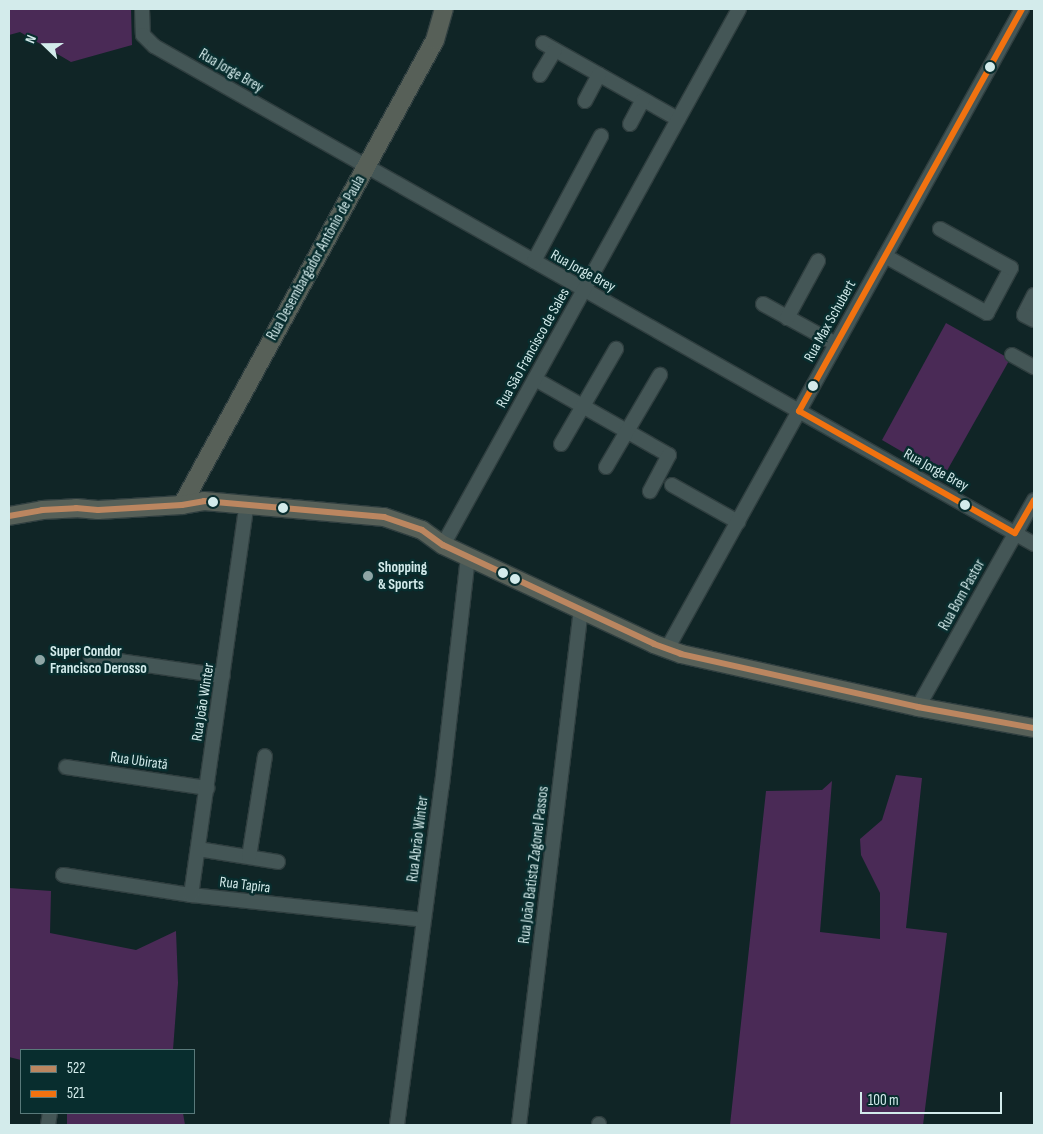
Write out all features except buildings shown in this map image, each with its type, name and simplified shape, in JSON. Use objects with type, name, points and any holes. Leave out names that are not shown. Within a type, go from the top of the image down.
[{"type":"main road","name":"Rua Desembargador Antônio de Paula","points":[[182,506],[435,40],[444,9]]},
{"type":"main road","points":[[9,516],[42,510],[76,508],[98,510],[182,506],[204,501],[375,516],[413,526],[444,545],[667,649],[709,661],[918,707],[1034,728]]},
{"type":"main road","points":[[182,506],[202,510],[379,526],[398,530],[422,541],[444,545]]},
{"type":"street","name":"Rua Jorge Brey","points":[[142,9],[143,35],[149,43],[1034,544]]},
{"type":"street","name":"Rua São Francisco de Sales","points":[[444,545],[739,9]]},
{"type":"street","name":"Rua Max Schubert","points":[[667,649],[1022,9]]},
{"type":"street","points":[[540,75],[548,47],[678,119]]},
{"type":"street","points":[[585,100],[599,75]]},
{"type":"street","points":[[630,124],[643,100]]},
{"type":"street","points":[[534,261],[601,136]]},
{"type":"street","points":[[885,256],[987,313],[1011,268],[940,228]]},
{"type":"street","points":[[787,318],[818,262]]},
{"type":"street","points":[[1034,295],[1024,315],[1034,320]]},
{"type":"street","points":[[763,304],[836,344]]},
{"type":"street","points":[[561,444],[616,349]]},
{"type":"street","points":[[1012,355],[1034,367]]},
{"type":"street","points":[[606,467],[660,375]]},
{"type":"street","points":[[535,379],[669,455],[650,491]]},
{"type":"street","points":[[672,485],[738,522]]},
{"type":"street","name":"Rua Bom Pastor","points":[[918,707],[1034,500]]},
{"type":"street","name":"Rua João Winter","points":[[191,894],[245,514]]},
{"type":"street","name":"Rua Abrão Winter","points":[[398,1125],[468,556]]},
{"type":"street","name":"Rua João Batista Zagonel Passos","points":[[519,1125],[581,609]]},
{"type":"street","points":[[91,656],[223,676]]},
{"type":"street","points":[[249,857],[265,756]]},
{"type":"street","name":"Rua Ubiratã","points":[[66,767],[207,788]]},
{"type":"street","points":[[198,849],[278,862]]},
{"type":"street","name":"Rua Tapira","points":[[63,875],[191,894],[424,920]]},
{"type":"shaded area","points":[[9,9],[131,9],[132,45],[71,62],[20,32],[9,35]]},
{"type":"shaded area","points":[[946,323],[1010,359],[944,476],[882,440]]},
{"type":"shaded area","points":[[896,775],[922,778],[906,928],[947,933],[923,1125],[730,1125],[766,791],[822,790],[832,781],[820,932],[880,939],[880,893],[861,855],[860,839],[882,820]]},
{"type":"shaded area","points":[[9,888],[51,891],[50,933],[136,950],[176,931],[178,983],[173,1049],[20,1049],[20,1060],[9,1057]]},
{"type":"shaded area","points":[[67,1114],[183,1114],[185,1125],[67,1125]]},
{"type":"transit line","name":"521","points":[[1022,9],[799,411],[1015,533],[1034,500]]},
{"type":"transit line","name":"522","points":[[9,516],[42,510],[76,508],[98,510],[182,505],[204,501],[384,517],[422,530],[443,545],[654,644],[681,654],[918,707],[1034,728]]},
{"type":"place","name":"Shopping & Sports","points":[[368,576]]},
{"type":"place","name":"Super Condor Francisco Derosso","points":[[40,660]]}]
